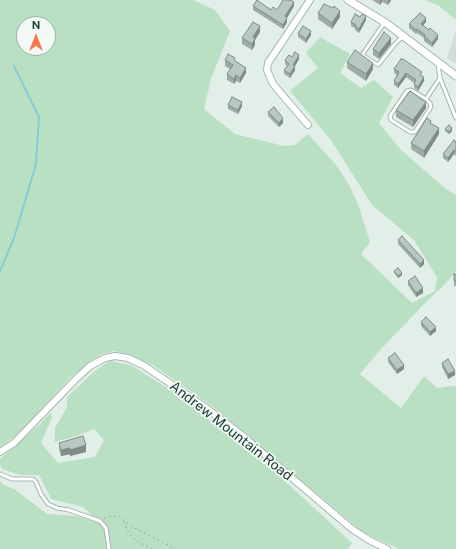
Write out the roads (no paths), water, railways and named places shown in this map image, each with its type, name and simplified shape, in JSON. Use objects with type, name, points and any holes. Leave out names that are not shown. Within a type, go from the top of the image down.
[{"type":"street","points":[[308,125],[273,84],[267,70],[268,62],[310,0]]},
{"type":"street","points":[[348,0],[385,22],[456,76]]},
{"type":"street","name":"Andrew Mountain Road","points":[[0,452],[14,443],[76,378],[90,366],[105,358],[116,356],[128,358],[148,368],[205,407],[352,529],[368,540],[387,549]]},
{"type":"lane","points":[[385,22],[362,55],[378,65],[403,36]]},
{"type":"lane","points":[[438,62],[440,78],[456,118]]},
{"type":"lane","points":[[426,99],[440,78]]},
{"type":"lane","points":[[411,90],[426,99],[430,103],[431,107],[416,132],[410,132],[391,120],[390,116],[407,91],[411,90]]},
{"type":"lane","points":[[0,474],[12,479],[33,479],[45,501],[52,507],[80,513],[100,521],[106,528],[109,549]]},
{"type":"waterway","points":[[0,271],[14,238],[36,164],[39,117],[14,66]]}]
